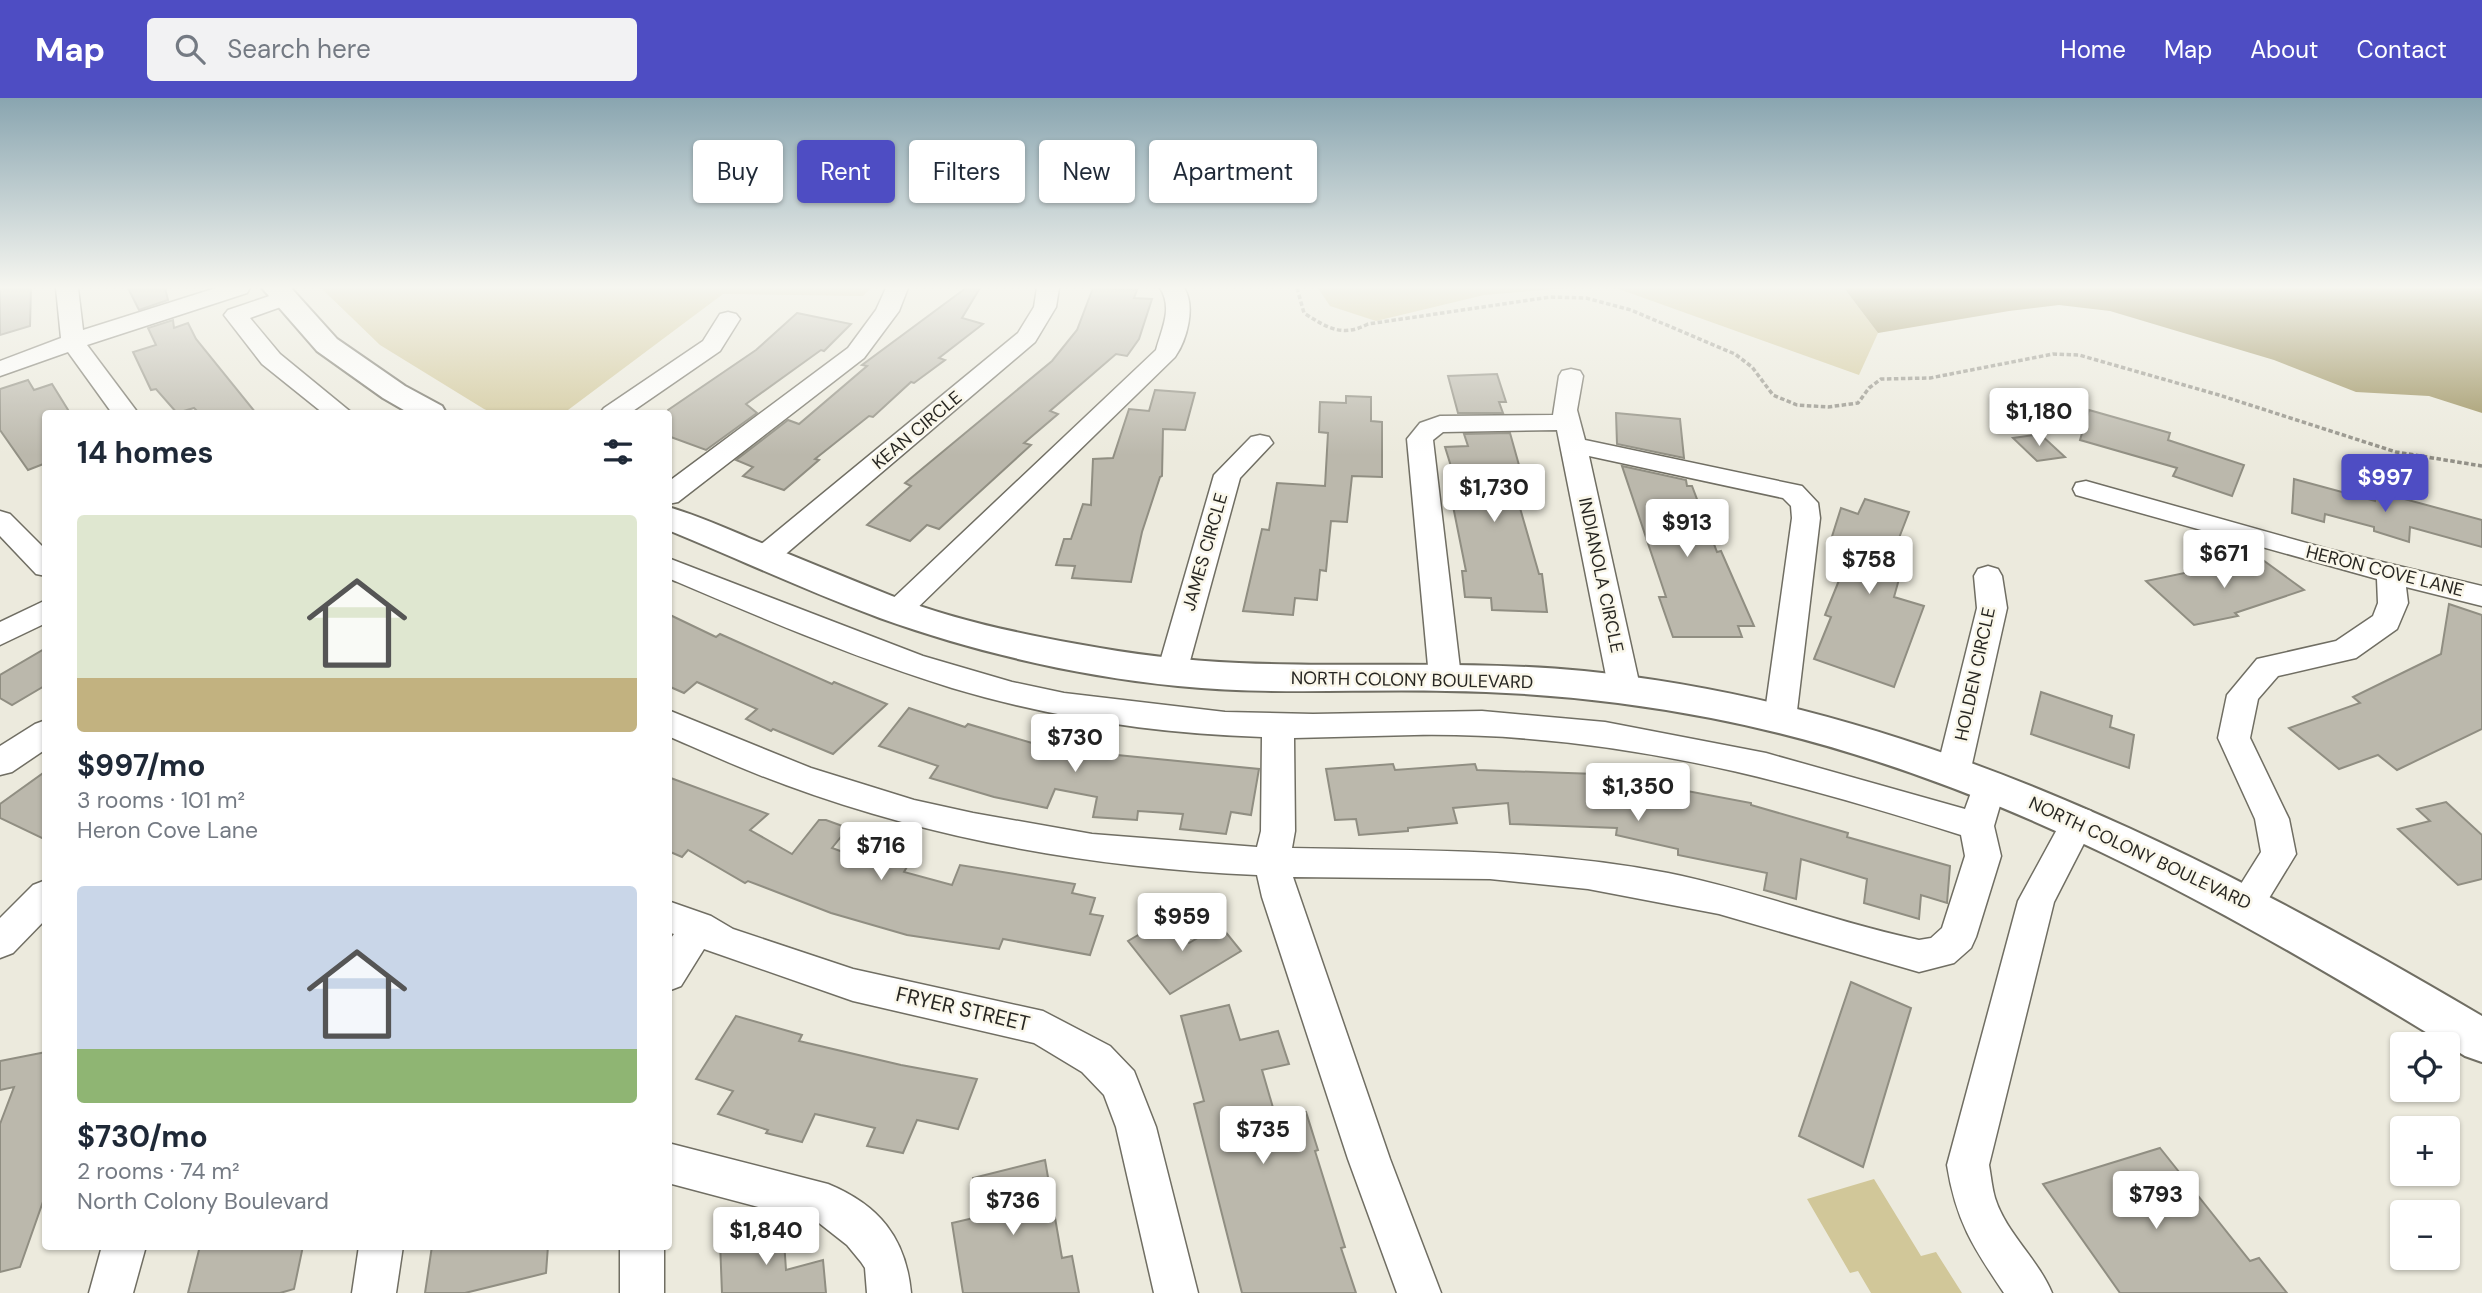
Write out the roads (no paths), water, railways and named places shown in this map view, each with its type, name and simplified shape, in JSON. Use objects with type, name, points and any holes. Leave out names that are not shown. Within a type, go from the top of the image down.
[{"type":"main road","points":[[326,344],[394,392],[426,410]]},
{"type":"main road","name":"NORTH COLONY BOULEVARD","points":[[672,520],[897,611],[1011,643],[1084,659],[1172,672],[1265,679],[1445,677],[1544,681],[1715,705],[1780,719],[1971,779],[2078,820],[2247,903],[2353,962],[2482,1041]]},
{"type":"street","points":[[0,369],[71,344]]},
{"type":"street","points":[[74,344],[123,410]]},
{"type":"street","points":[[259,344],[271,359],[335,410]]},
{"type":"street","points":[[617,410],[713,344]]},
{"type":"street","points":[[672,493],[856,353],[863,344]]},
{"type":"street","name":"KEAN CIRCLE","points":[[764,557],[1019,344]]},
{"type":"street","points":[[897,611],[1167,352],[1169,344]]},
{"type":"street","name":"INDIANOLA CIRCLE","points":[[1571,376],[1564,410],[1625,691]]},
{"type":"street","points":[[1445,677],[1420,439],[1429,428],[1440,424],[1571,434],[1792,492],[1804,503],[1806,517],[1780,719]]},
{"type":"street","name":"JAMES CIRCLE","points":[[1172,672],[1227,475],[1260,443]]},
{"type":"street","name":"HERON COVE LANE","points":[[2086,489],[2391,574],[2482,596]]},
{"type":"street","points":[[2,527],[42,563]]},
{"type":"street","points":[[672,569],[845,642],[978,685],[1063,704],[1149,717],[1278,726],[1469,722],[1549,727],[1638,738],[1763,763],[1977,826],[1983,856],[1958,937],[1941,952],[1919,956],[1767,912],[1670,888],[1563,871],[1435,863],[1272,862],[1125,852],[1044,841],[934,818],[801,778],[672,724]]},
{"type":"street","points":[[2247,903],[2279,854],[2272,819],[2234,738],[2243,695],[2268,667],[2345,650],[2386,622],[2393,603],[2391,574]]},
{"type":"street","name":"HOLDEN CIRCLE","points":[[1977,826],[1971,779],[1992,608],[1987,576]]},
{"type":"street","points":[[0,635],[42,612]]},
{"type":"street","points":[[1278,726],[1278,831],[1272,862],[1280,897],[1369,1159],[1419,1293]]},
{"type":"street","points":[[0,763],[42,735]]},
{"type":"street","points":[[2030,1293],[1987,1229],[1974,1201],[1968,1165],[2036,901],[2078,820]]},
{"type":"street","points":[[0,942],[42,899]]},
{"type":"street","points":[[672,961],[683,922]]},
{"type":"street","name":"FRYER STREET","points":[[683,922],[721,941],[853,985],[1043,1028],[1096,1059],[1120,1084],[1136,1127],[1176,1293]]},
{"type":"street","points":[[672,1164],[828,1205],[851,1218],[886,1264],[889,1293]]},
{"type":"street","points":[[111,1293],[123,1250]]},
{"type":"street","points":[[374,1293],[380,1250]]},
{"type":"street","points":[[642,1250],[642,1293]]}]
